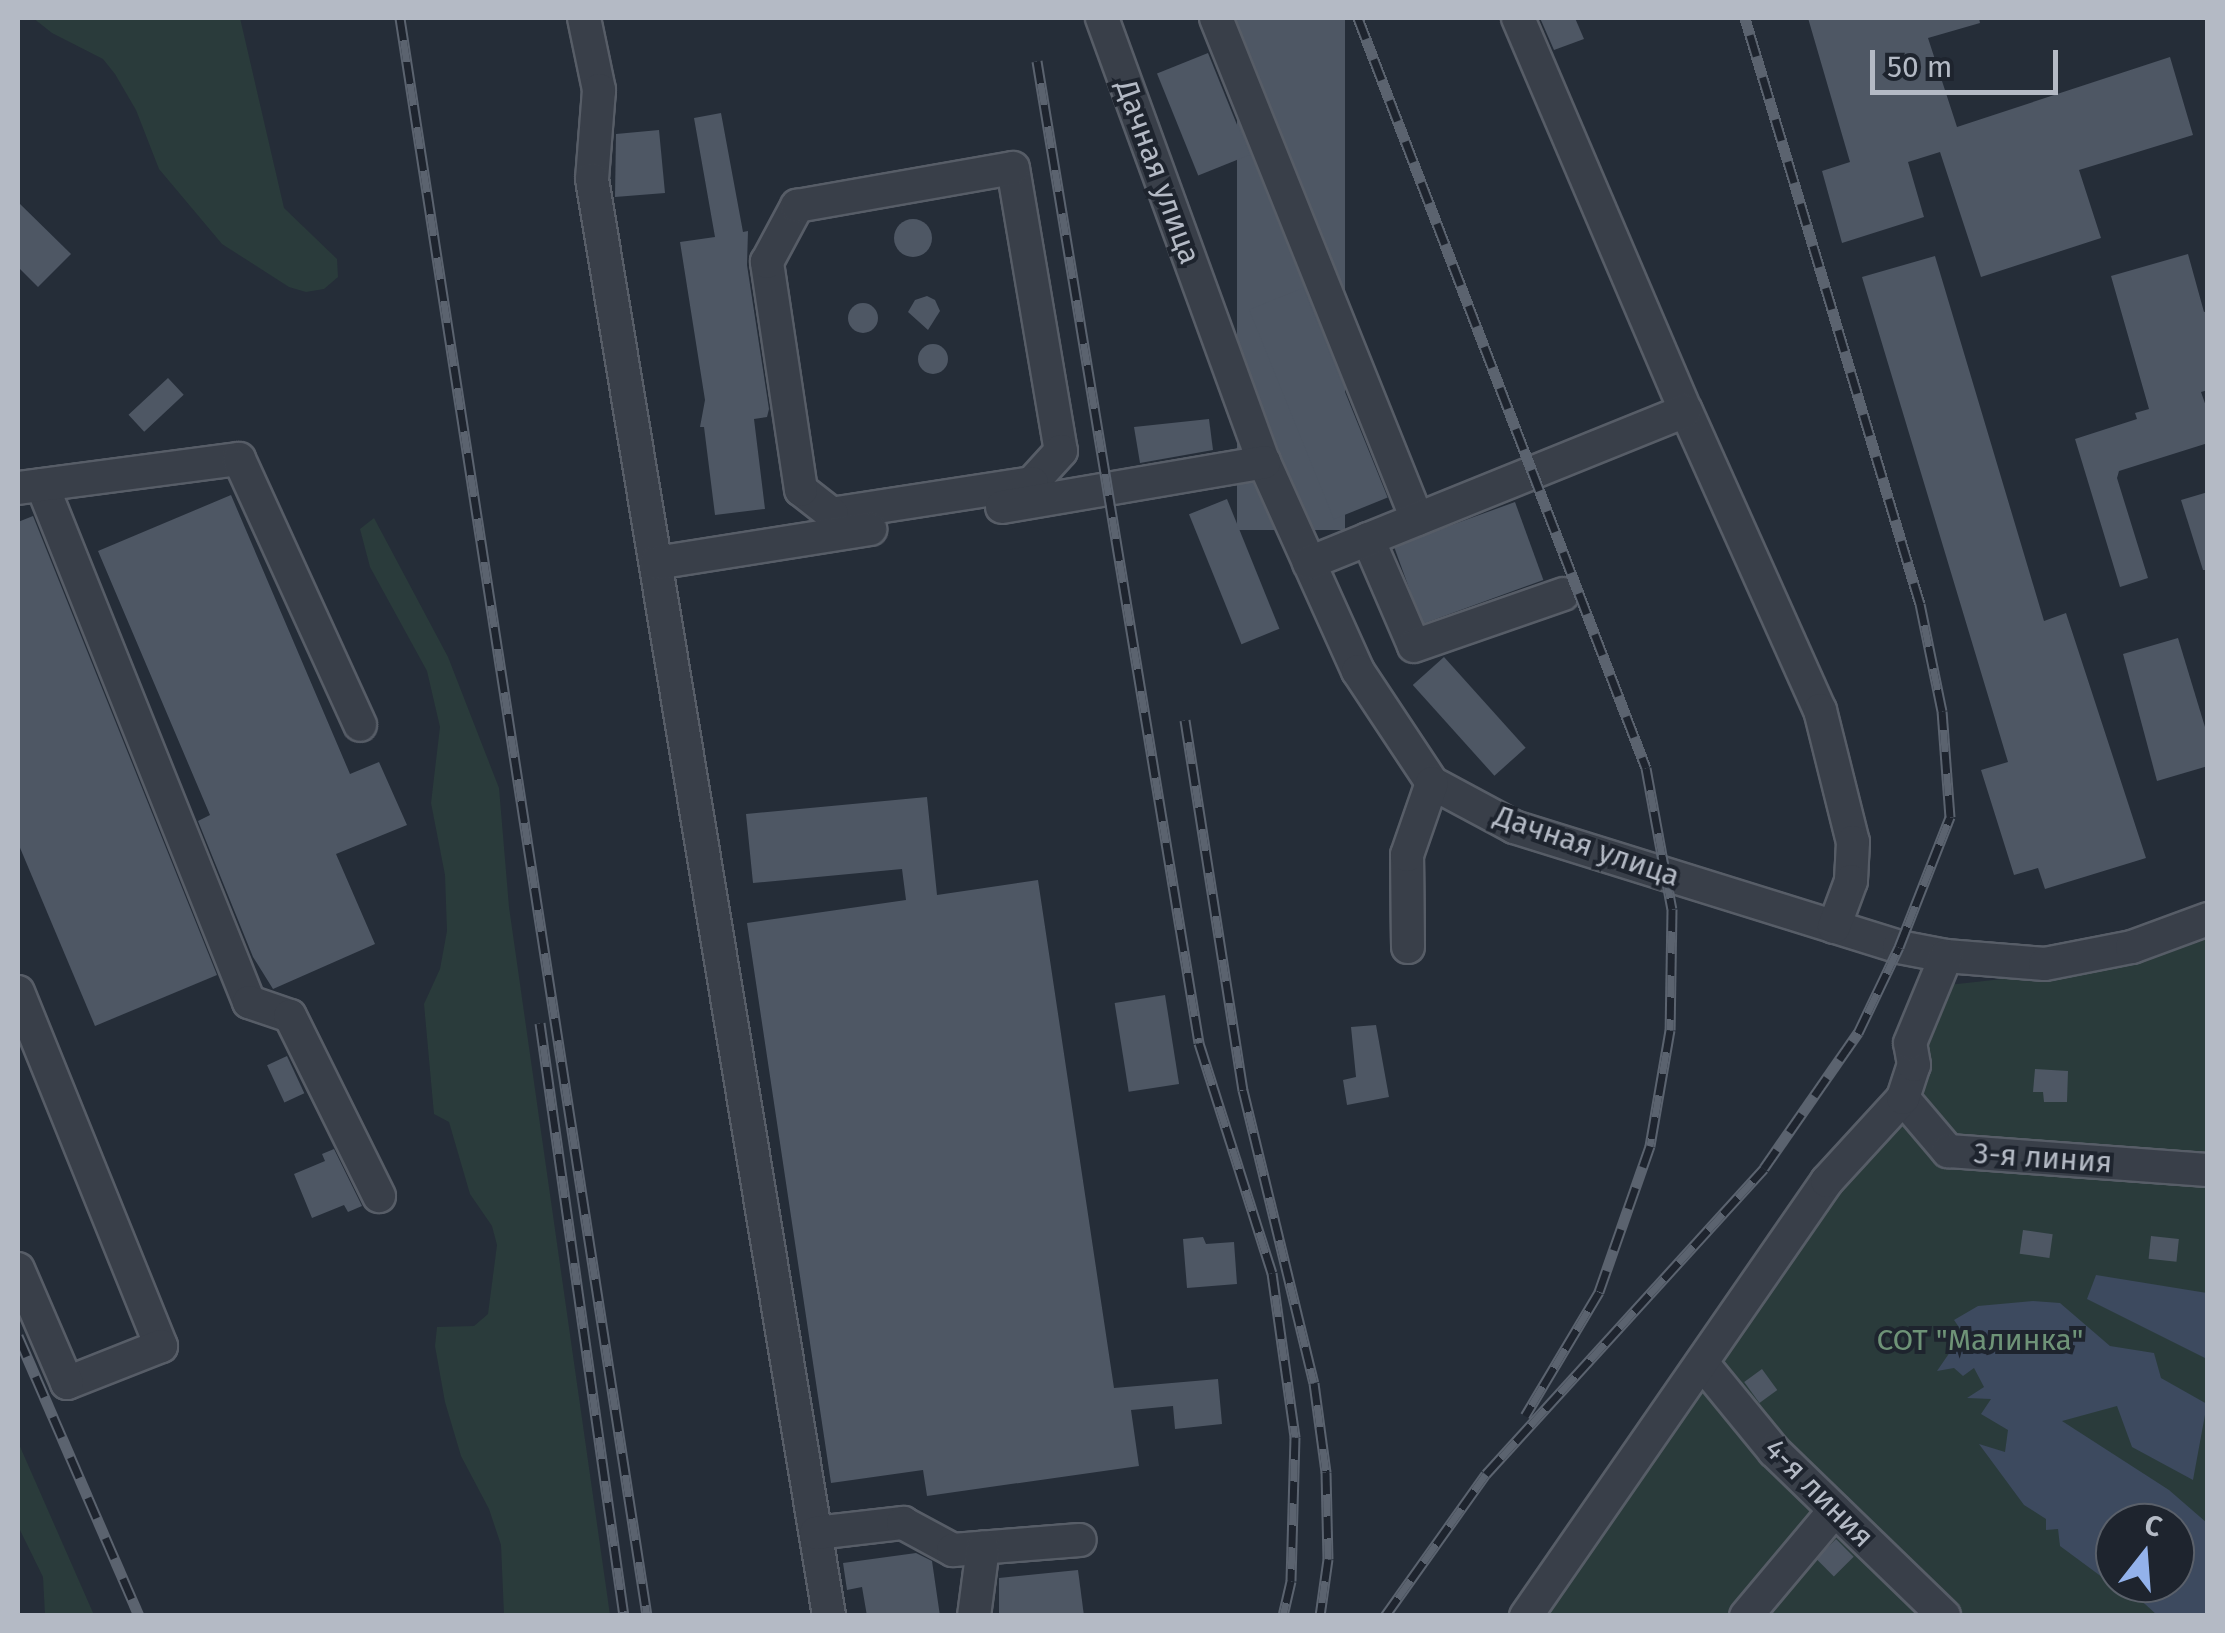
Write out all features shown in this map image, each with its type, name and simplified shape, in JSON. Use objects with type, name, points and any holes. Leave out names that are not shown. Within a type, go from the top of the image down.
[{"type":"street","points":[[584,18],[600,90],[592,179],[829,1616]]},
{"type":"street","name":"Дачная улица","points":[[1102,18],[1264,462],[1358,671],[1432,783],[1514,827],[1834,927],[1946,956],[2045,964],[2132,947],[2208,918]]},
{"type":"street","points":[[1216,18],[1417,519]]},
{"type":"street","points":[[1518,18],[1686,411],[1820,710],[1853,842],[1851,881],[1834,927]]},
{"type":"street","points":[[1013,168],[1060,451],[1032,483],[832,514],[801,490],[767,262],[797,206],[1013,168]]},
{"type":"street","points":[[1309,563],[1686,411]]},
{"type":"street","points":[[360,725],[239,460],[30,487],[250,1002],[290,1016],[378,1196]]},
{"type":"street","points":[[656,563],[1264,462]]},
{"type":"street","points":[[1368,539],[1414,646],[1563,594]]},
{"type":"street","points":[[1408,947],[1406,856],[1432,783]]},
{"type":"street","points":[[1526,1616],[1827,1181],[1903,1098],[1914,1065],[1910,1043],[1946,956]]},
{"type":"street","points":[[18,992],[160,1346],[67,1383],[18,1269]]},
{"type":"street","name":"3-я линия","points":[[1903,1098],[1948,1151],[2208,1170]]},
{"type":"street","name":"4-я линия","points":[[1702,1363],[1774,1451],[1944,1616]]},
{"type":"street","points":[[1746,1616],[1836,1510]]},
{"type":"street","points":[[816,1533],[903,1523],[953,1550],[1080,1540]]},
{"type":"street","points":[[974,1616],[983,1548]]},
{"type":"green space","points":[[33,18],[240,18],[284,208],[337,259],[338,277],[324,289],[306,292],[289,287],[222,244],[159,169],[136,110],[103,59],[52,33]]},
{"type":"green space","points":[[374,518],[448,657],[499,788],[509,907],[610,1615],[504,1615],[501,1545],[489,1509],[461,1456],[445,1402],[435,1346],[437,1327],[474,1326],[488,1314],[497,1245],[492,1226],[470,1194],[449,1122],[434,1114],[424,1004],[440,969],[447,931],[445,875],[431,803],[440,727],[427,671],[370,567],[360,529]]},
{"type":"green space","name":"СОТ \"Малинка\"","points":[[2207,939],[2207,1615],[1505,1616],[1882,1108],[1921,988],[2137,964]]},
{"type":"green space","points":[[18,1442],[94,1615],[45,1615],[43,1577],[18,1526]]},
{"type":"water","points":[[2096,1275],[2207,1293],[2207,1359],[2087,1299]]},
{"type":"water","points":[[2060,1303],[2110,1346],[2154,1353],[2161,1378],[2207,1404],[2193,1480],[2132,1447],[2117,1406],[2062,1421],[2184,1503],[2095,1503],[2095,1572],[2060,1546],[2058,1529],[2046,1530],[2046,1519],[2024,1505],[1979,1444],[2005,1452],[2008,1430],[1981,1414],[1991,1399],[1967,1398],[1984,1387],[1974,1368],[1963,1376],[1954,1368],[1937,1371],[1963,1333],[1954,1320],[1978,1306]]},
{"type":"water","points":[[2195,1513],[2207,1523],[2207,1615],[2157,1615],[2144,1603],[2195,1603]]},
{"type":"building","points":[[1237,18],[1345,18],[1345,530],[1237,530]]},
{"type":"building","points":[[1540,18],[1575,18],[1584,39],[1554,50]]},
{"type":"building","points":[[1808,18],[1979,18],[1980,23],[1928,38],[1957,127],[2170,57],[2193,135],[2079,170],[2101,238],[1981,277],[1940,152],[1908,162],[1924,217],[1842,243],[1822,171],[1850,162]]},
{"type":"building","points":[[1208,53],[1249,155],[1198,176],[1157,74]]},
{"type":"building","points":[[721,113],[743,232],[748,231],[747,265],[769,409],[767,417],[754,419],[765,509],[715,515],[704,427],[700,427],[705,400],[680,242],[715,237],[694,118]]},
{"type":"building","points":[[659,130],[665,193],[615,197],[616,134]]},
{"type":"building","points":[[18,202],[71,254],[38,287],[18,267]]},
{"type":"building","points":[[913,219],[926,225],[932,238],[926,251],[913,257],[900,251],[894,238],[900,225]]},
{"type":"building","points":[[2188,254],[2204,312],[2208,311],[2208,390],[2201,392],[2208,412],[2208,443],[2119,471],[2117,478],[2148,578],[2120,587],[2075,439],[2137,419],[2135,413],[2149,409],[2111,276]]},
{"type":"building","points":[[1935,256],[2044,621],[2066,613],[2146,858],[2045,889],[2038,868],[2014,875],[1981,770],[2008,762],[1862,277]]},
{"type":"building","points":[[1303,288],[1388,498],[1334,519],[1249,310]]},
{"type":"building","points":[[927,296],[935,300],[940,311],[928,330],[908,312],[915,300]]},
{"type":"building","points":[[863,303],[874,307],[878,318],[874,329],[863,333],[852,329],[848,318],[852,307]]},
{"type":"building","points":[[933,344],[944,348],[948,359],[944,370],[933,374],[922,370],[918,359],[922,348]]},
{"type":"building","points":[[168,378],[184,395],[144,432],[129,415]]},
{"type":"building","points":[[1209,419],[1213,450],[1140,463],[1134,427]]},
{"type":"building","points":[[2208,492],[2208,570],[2203,570],[2181,500]]},
{"type":"building","points":[[231,495],[350,774],[379,762],[407,825],[336,854],[375,944],[273,989],[253,957],[198,821],[210,815],[98,551]]},
{"type":"building","points":[[1227,499],[1279,629],[1241,644],[1189,514]]},
{"type":"building","points":[[1515,502],[1543,580],[1422,624],[1394,546]]},
{"type":"building","points":[[33,516],[217,975],[95,1026],[18,843],[18,522]]},
{"type":"building","points":[[2178,638],[2208,737],[2208,766],[2157,781],[2123,654]]},
{"type":"building","points":[[1444,657],[1526,748],[1494,776],[1413,685]]},
{"type":"building","points":[[927,797],[937,895],[1038,880],[1114,1388],[1218,1379],[1222,1424],[1175,1429],[1173,1406],[1131,1410],[1139,1466],[927,1496],[923,1470],[831,1483],[747,923],[906,900],[902,869],[753,883],[746,814]]},
{"type":"building","points":[[1165,995],[1179,1084],[1129,1092],[1115,1003]]},
{"type":"building","points":[[1376,1025],[1389,1097],[1347,1105],[1343,1080],[1356,1077],[1351,1027]]},
{"type":"building","points":[[287,1056],[304,1093],[284,1102],[267,1065]]},
{"type":"building","points":[[2035,1069],[2068,1071],[2067,1102],[2044,1102],[2043,1092],[2033,1092]]},
{"type":"building","points":[[334,1149],[362,1206],[348,1212],[344,1205],[312,1218],[294,1174],[325,1161],[322,1154]]},
{"type":"building","points":[[2023,1230],[2053,1234],[2049,1258],[2020,1254]]},
{"type":"building","points":[[2151,1236],[2179,1239],[2176,1262],[2149,1259]]},
{"type":"building","points":[[1203,1237],[1206,1244],[1234,1242],[1237,1284],[1187,1288],[1183,1239]]},
{"type":"building","points":[[1762,1369],[1777,1390],[1759,1403],[1744,1382]]},
{"type":"building","points":[[1836,1539],[1854,1557],[1834,1576],[1816,1559]]},
{"type":"building","points":[[916,1553],[932,1561],[940,1616],[867,1616],[862,1587],[847,1590],[843,1563]]},
{"type":"building","points":[[1078,1570],[1084,1616],[999,1616],[999,1578]]},
{"type":"railway","points":[[400,18],[647,1616]]},
{"type":"railway","points":[[1358,18],[1646,768],[1672,909],[1670,1030],[1650,1146],[1599,1292],[1525,1416]]},
{"type":"railway","points":[[1385,1616],[1486,1474],[1764,1168],[1858,1033],[1899,947],[1950,817],[1942,711],[1920,604],[1745,18]]},
{"type":"railway","points":[[1037,61],[1199,1043],[1272,1273],[1295,1437],[1291,1581],[1283,1616]]},
{"type":"railway","points":[[1185,720],[1243,1090],[1314,1383],[1326,1472],[1328,1559],[1320,1616]]},
{"type":"railway","points":[[540,1023],[624,1616]]},
{"type":"railway","points":[[18,1336],[139,1616]]}]
